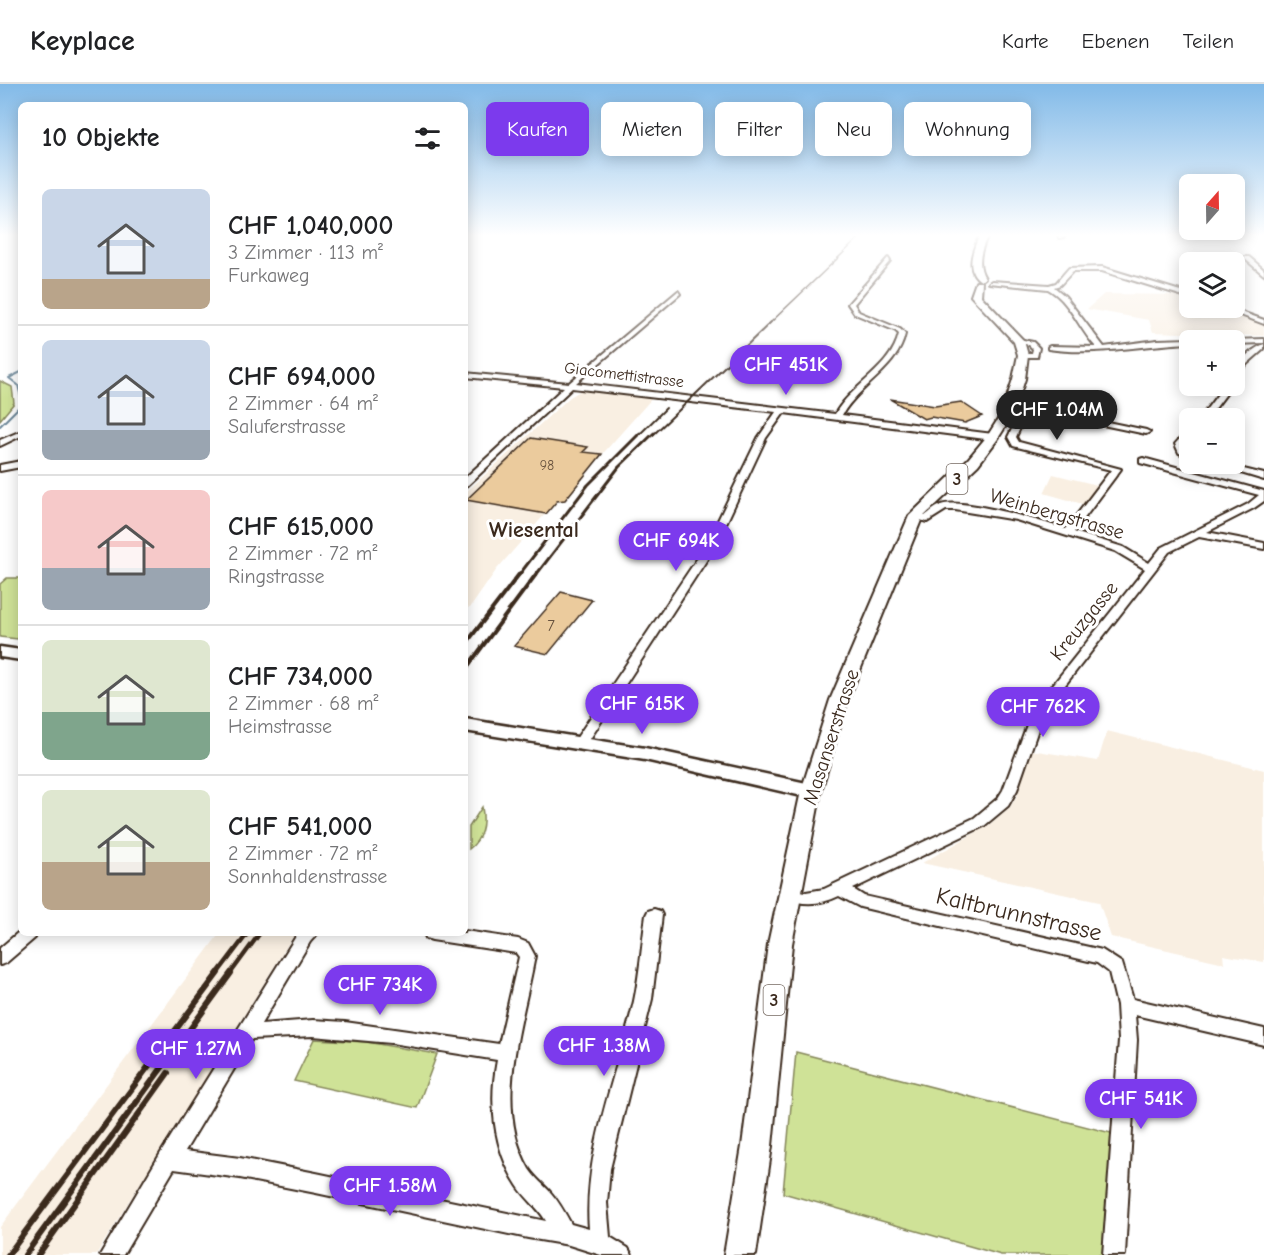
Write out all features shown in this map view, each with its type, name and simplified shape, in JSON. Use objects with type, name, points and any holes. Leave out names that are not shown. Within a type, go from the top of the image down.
[{"type":"main road","name":"Masanserstrasse","points":[[740,1255],[757,1146],[778,959],[811,791],[839,700],[902,543],[916,516],[973,462],[993,437],[1007,415],[1023,355],[1019,341],[976,296],[978,290]]},
{"type":"main road","points":[[0,652],[18,655]]},
{"type":"main road","points":[[468,725],[581,742],[811,791]]},
{"type":"street","points":[[838,416],[845,402],[881,369],[902,340],[902,334],[898,330],[857,313],[851,304],[863,290]]},
{"type":"street","points":[[1054,290],[1061,293],[1068,306],[1102,349]]},
{"type":"street","points":[[468,480],[573,384],[678,293]]},
{"type":"street","points":[[1245,315],[1264,322]]},
{"type":"street","points":[[1050,348],[1102,349],[1179,341]]},
{"type":"street","points":[[1245,342],[1264,341]]},
{"type":"street","points":[[1245,360],[1264,346]]},
{"type":"street","name":"Giacomettistrasse","points":[[468,375],[573,384],[993,437]]},
{"type":"street","points":[[1068,533],[1117,469],[1016,444],[1011,437],[1017,426],[1007,415],[1030,408],[1146,432]]},
{"type":"street","points":[[581,742],[710,547],[762,438],[782,409]]},
{"type":"street","points":[[0,443],[18,434]]},
{"type":"street","points":[[1143,461],[1264,495]]},
{"type":"street","points":[[0,468],[18,465]]},
{"type":"street","points":[[1245,472],[1264,477]]},
{"type":"street","name":"Kreuzgasse","points":[[790,895],[813,898],[839,890],[980,822],[1003,802],[1010,790],[1038,711],[1151,568],[1172,545],[1251,506],[1264,495]]},
{"type":"street","name":"Weinbergstrasse","points":[[916,516],[927,519],[945,507],[966,508],[1017,517],[1127,552],[1141,565],[1151,568]]},
{"type":"street","points":[[1195,533],[1264,546]]},
{"type":"street","name":"Kaltbrunnstrasse","points":[[839,890],[860,901],[1102,957],[1116,968],[1126,1005],[1128,1040],[1114,1255]]},
{"type":"street","points":[[600,1241],[597,1203],[600,1169],[643,999],[654,915]]},
{"type":"street","points":[[0,958],[26,936]]},
{"type":"street","points":[[111,1255],[306,936]]},
{"type":"street","points":[[454,936],[512,944],[522,948],[527,956],[506,1053],[502,1089],[506,1132],[523,1177],[547,1204],[564,1233]]},
{"type":"street","points":[[1126,1005],[1264,1037]]},
{"type":"street","points":[[248,1031],[267,1032],[301,1028],[358,1031],[506,1053]]},
{"type":"street","points":[[169,1158],[249,1170],[409,1202],[541,1232],[564,1233],[600,1241],[621,1255]]},
{"type":"shaded area","points":[[1104,294],[1179,295],[1179,318],[1245,317],[1264,324],[1264,336],[1245,335],[1245,330],[1153,332],[1149,320],[1087,309]]},
{"type":"shaded area","points":[[593,389],[654,396],[583,476],[585,477],[565,500],[557,501],[497,569],[470,608],[468,608],[468,490],[570,397],[580,391]]},
{"type":"shaded area","points":[[1053,474],[1101,486],[1086,505],[1044,493]]},
{"type":"shaded area","points":[[1107,731],[1264,770],[1264,962],[1223,955],[1224,963],[1111,937],[1099,902],[922,863],[989,825],[1010,807],[1017,796],[1031,750],[1098,761]]},
{"type":"shaded area","points":[[218,936],[293,936],[96,1255],[0,1255],[0,1227]]},
{"type":"green space","points":[[0,381],[12,387],[14,403],[0,420]]},
{"type":"green space","points":[[7,578],[18,578],[18,639],[0,637],[0,584]]},
{"type":"green space","points":[[482,807],[481,830],[477,840],[469,849],[469,827]]},
{"type":"green space","points":[[314,1039],[366,1042],[437,1054],[417,1108],[294,1081]]},
{"type":"green space","points":[[796,1052],[1115,1134],[1102,1255],[1001,1255],[783,1193]]},
{"type":"building","points":[[890,399],[935,406],[961,402],[982,416],[965,423],[931,417],[924,419]]},
{"type":"building","points":[[531,438],[588,447],[583,452],[602,454],[565,500],[557,501],[546,514],[468,500]]},
{"type":"building","points":[[561,592],[592,600],[548,654],[514,646]]},
{"type":"waterway","points":[[18,374],[9,378],[18,385]]},
{"type":"waterway","points":[[0,426],[18,408]]},
{"type":"railway","points":[[769,324],[805,290]]},
{"type":"railway","points":[[653,435],[771,322]]},
{"type":"railway","points":[[639,435],[666,408]]},
{"type":"railway","points":[[519,575],[588,485],[640,433]]},
{"type":"railway","points":[[536,575],[619,467],[654,433]]},
{"type":"railway","points":[[468,641],[520,573]]},
{"type":"railway","points":[[468,666],[537,573]]},
{"type":"railway","points":[[217,974],[246,936]]},
{"type":"railway","points":[[230,974],[258,936]]},
{"type":"railway","points":[[8,1255],[218,973]]},
{"type":"railway","points":[[25,1255],[231,973]]},
{"type":"railway","points":[[38,1255],[168,1073]]},
{"type":"district","name":"Wiesental","points":[[534,530]]}]
